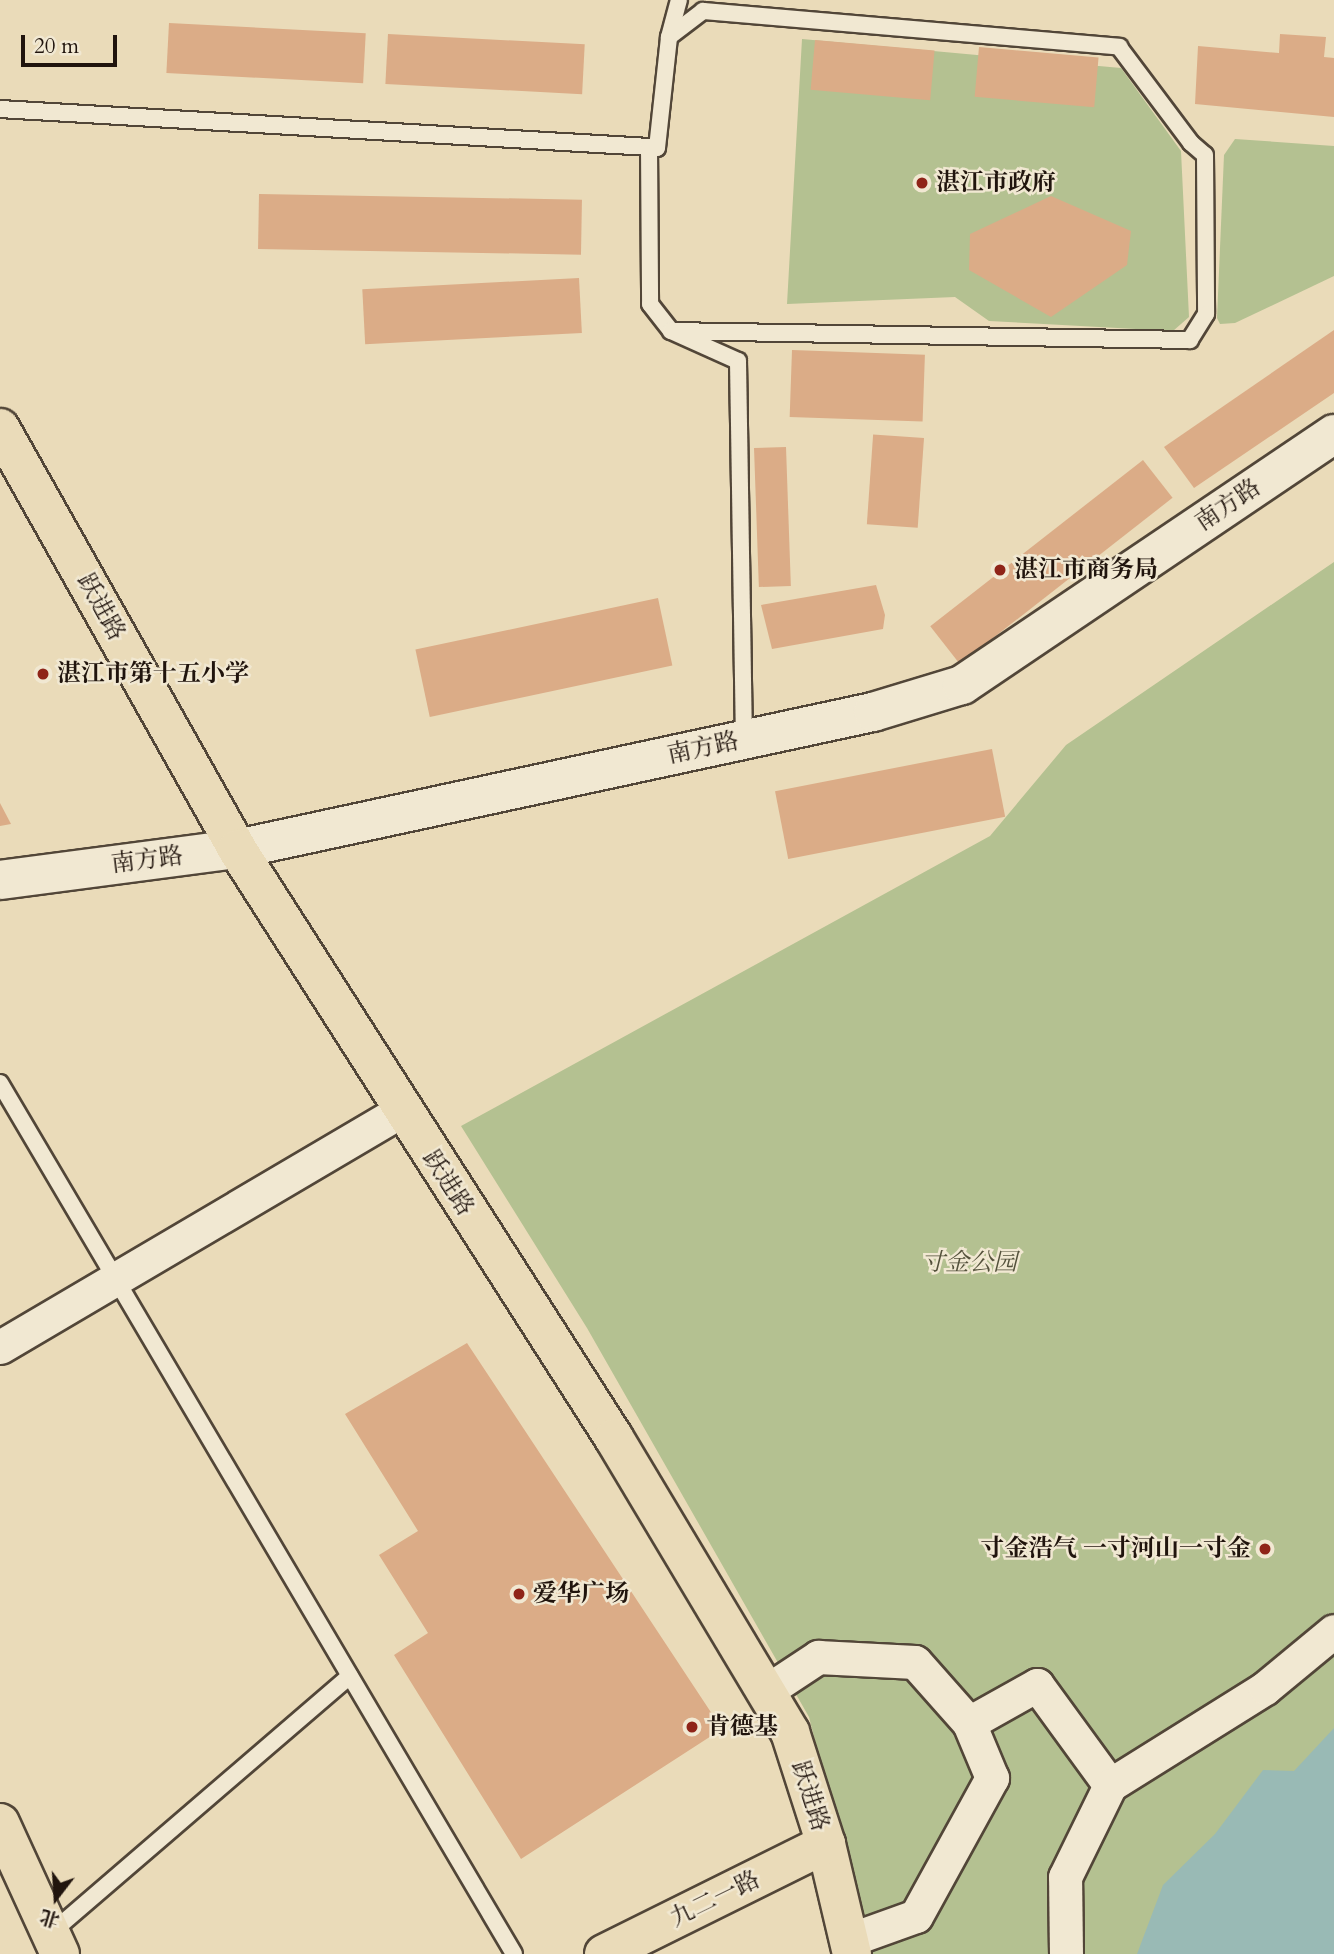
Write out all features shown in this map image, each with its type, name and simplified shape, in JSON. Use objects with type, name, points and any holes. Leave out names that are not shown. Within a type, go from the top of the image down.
[{"type":"main road","name":"跃进路","points":[[0,428],[237,849],[401,1111],[614,1438],[790,1732],[825,1844],[850,1947]]},
{"type":"main road","points":[[0,1824],[55,1944]]},
{"type":"main road","name":"九二一路","points":[[604,1954],[825,1844]]},
{"type":"street","name":"南方路","points":[[0,880],[237,849],[873,712],[962,685],[1334,434]]},
{"type":"street","points":[[0,1347],[401,1111]]},
{"type":"street","points":[[1066,1954],[1065,1877],[1110,1785],[1265,1688],[1334,1631]]},
{"type":"street","points":[[765,1692],[818,1657],[915,1662],[969,1723],[992,1778],[916,1916],[850,1947]]},
{"type":"street","points":[[969,1723],[1037,1685],[1110,1785]]},
{"type":"lane","points":[[0,109],[657,148],[668,37],[679,0]]},
{"type":"lane","points":[[668,37],[703,11],[1119,47],[1191,143],[1205,155],[1206,314],[1190,340],[671,331]]},
{"type":"lane","points":[[649,147],[650,303],[671,331],[738,361],[744,740]]},
{"type":"lane","points":[[0,1083],[513,1954]]},
{"type":"lane","points":[[55,1944],[350,1676]]},
{"type":"green space","points":[[802,39],[1121,68],[1181,151],[1189,317],[1173,331],[989,321],[955,297],[787,304]]},
{"type":"green space","points":[[1235,139],[1334,146],[1334,276],[1235,323],[1220,324],[1217,318],[1224,155]]},
{"type":"green space","name":"寸金公园","points":[[1334,562],[1334,1954],[869,1954],[809,1717],[587,1328],[461,1126],[990,836],[1066,745]]},
{"type":"water","points":[[1334,1728],[1334,1954],[1137,1954],[1163,1885],[1215,1834],[1263,1770],[1294,1771]]},
{"type":"building","points":[[169,23],[366,33],[363,83],[166,73]]},
{"type":"building","points":[[388,34],[585,44],[582,94],[385,84]]},
{"type":"building","points":[[1280,34],[1326,37],[1324,57],[1334,58],[1334,117],[1195,104],[1198,46],[1279,53]]},
{"type":"building","points":[[815,40],[935,50],[930,100],[811,90]]},
{"type":"building","points":[[979,47],[1099,57],[1094,107],[975,97]]},
{"type":"building","points":[[259,194],[582,200],[581,255],[258,249]]},
{"type":"building","points":[[1051,196],[1131,231],[1127,265],[1051,317],[969,270],[970,234]]},
{"type":"building","points":[[579,278],[582,333],[365,344],[362,289]]},
{"type":"building","points":[[1334,330],[1334,393],[1194,488],[1164,447]]},
{"type":"building","points":[[792,350],[925,355],[923,422],[790,417]]},
{"type":"building","points":[[873,434],[924,438],[918,528],[867,524]]},
{"type":"building","points":[[786,447],[791,586],[759,587],[754,448]]},
{"type":"building","points":[[1143,460],[1173,498],[960,664],[930,626]]},
{"type":"building","points":[[876,585],[885,615],[883,629],[772,649],[761,605]]},
{"type":"building","points":[[658,598],[672,665],[430,717],[415,650]]},
{"type":"building","points":[[992,749],[1005,817],[788,859],[775,791]]},
{"type":"building","points":[[0,803],[11,824],[0,826]]},
{"type":"building","name":"爱华广场","points":[[467,1343],[722,1729],[521,1859],[394,1655],[428,1633],[379,1555],[418,1531],[345,1414]]},
{"type":"place","name":"湛江市政府","points":[[922,183]]},
{"type":"place","name":"湛江市商务局","points":[[1000,570]]},
{"type":"place","name":"湛江市第十五小学","points":[[43,674]]},
{"type":"place","name":"寸金浩气 一寸河山一寸金","points":[[1265,1549]]},
{"type":"place","name":"爱华广场","points":[[519,1594]]},
{"type":"place","name":"肯德基","points":[[692,1727]]}]
